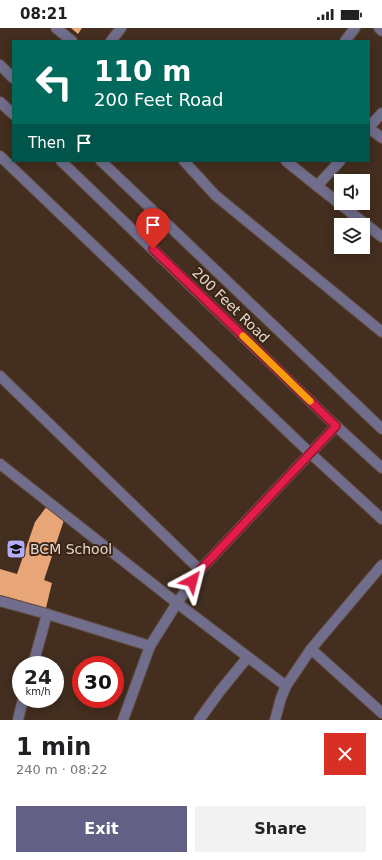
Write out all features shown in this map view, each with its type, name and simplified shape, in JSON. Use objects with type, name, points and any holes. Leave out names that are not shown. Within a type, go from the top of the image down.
[{"type":"street","points":[[56,28],[71,40]]},
{"type":"street","points":[[112,40],[121,28]]},
{"type":"street","points":[[346,40],[355,28]]},
{"type":"street","points":[[379,28],[382,31]]},
{"type":"street","points":[[0,65],[12,77]]},
{"type":"street","points":[[0,102],[12,113]]},
{"type":"street","points":[[370,127],[382,113]]},
{"type":"street","points":[[370,129],[382,138]]},
{"type":"street","points":[[0,156],[310,453],[382,519]]},
{"type":"street","name":"200 Feet Road","points":[[62,162],[336,426],[382,468]]},
{"type":"street","points":[[101,162],[382,429]]},
{"type":"street","points":[[185,162],[214,196],[382,332]]},
{"type":"street","points":[[287,162],[382,237]]},
{"type":"street","points":[[317,186],[339,162]]},
{"type":"street","points":[[2,383],[200,570]]},
{"type":"street","points":[[123,720],[150,646],[200,570],[336,426]]},
{"type":"street","points":[[0,464],[247,658],[286,686]]},
{"type":"street","points":[[275,720],[286,686],[311,649],[382,565]]},
{"type":"street","points":[[0,601],[150,646]]},
{"type":"street","points":[[35,656],[47,614]]},
{"type":"street","points":[[311,649],[382,713]]},
{"type":"street","points":[[199,720],[247,658]]},
{"type":"street","points":[[18,720],[21,708]]},
{"type":"building","points":[[71,28],[82,28],[78,34]]},
{"type":"building","name":"BCM School","points":[[47,506],[64,520],[44,580],[52,583],[46,608],[0,595],[0,569],[17,574],[35,522]]},
{"type":"slow traffic","points":[[243,336],[310,401]]},
{"type":"place","name":"BCM School","points":[[16,549]]},
{"type":"route","points":[[153,249],[336,426],[200,570],[192,581]]}]
